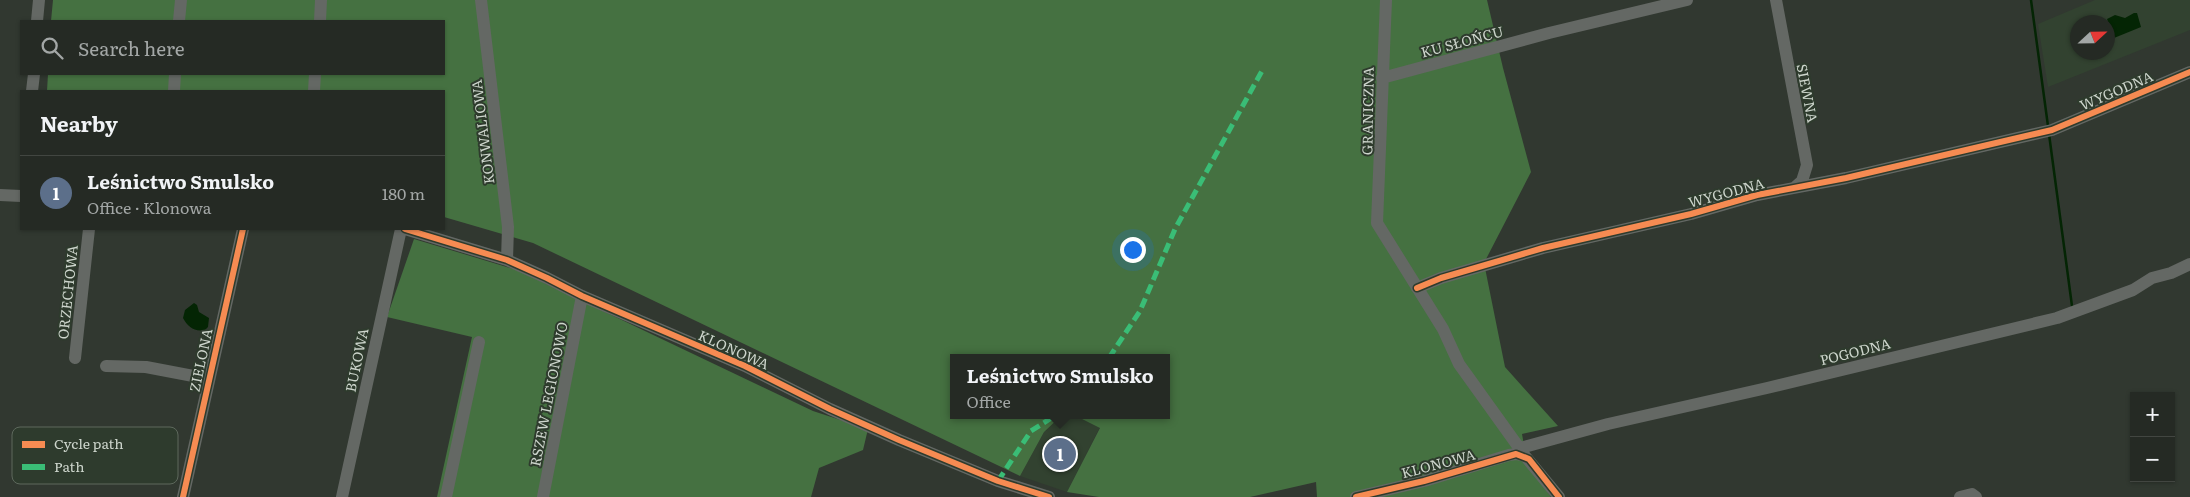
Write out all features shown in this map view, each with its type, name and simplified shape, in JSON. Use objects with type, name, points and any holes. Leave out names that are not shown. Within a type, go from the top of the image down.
[{"type":"street","points":[[37,20],[39,0]]},
{"type":"street","points":[[179,20],[181,0]]},
{"type":"street","points":[[320,20],[321,0]]},
{"type":"street","name":"KONWALIOWA","points":[[481,0],[508,227],[507,260]]},
{"type":"street","name":"GRANICZNA","points":[[1386,0],[1377,222],[1418,288]]},
{"type":"street","name":"KU SŁOŃCU","points":[[1382,78],[1549,33],[1687,0]]},
{"type":"street","name":"SIEWNA","points":[[1776,0],[1807,165],[1802,181],[1794,188]]},
{"type":"street","name":"WYGODNA","points":[[1418,288],[1441,278],[1543,248],[1691,214],[1757,195],[1846,178],[2048,131],[2190,72]]},
{"type":"street","points":[[32,90],[34,75]]},
{"type":"street","points":[[174,90],[175,75]]},
{"type":"street","points":[[314,90],[315,75]]},
{"type":"street","points":[[0,195],[20,196]]},
{"type":"street","name":"ORZECHOWA","points":[[75,358],[89,230]]},
{"type":"street","name":"ZIELONA","points":[[183,497],[243,230]]},
{"type":"street","name":"BUKOWA","points":[[342,497],[405,230]]},
{"type":"street","name":"KLONOWA","points":[[408,230],[507,260],[582,296],[745,366],[830,409],[898,440],[998,481],[1049,497]]},
{"type":"street","name":"POGODNA","points":[[1523,452],[1616,422],[2057,318],[2133,290],[2152,278],[2171,273],[2190,264]]},
{"type":"street","points":[[1418,288],[1443,329],[1459,364],[1523,452],[1559,497]]},
{"type":"street","name":"RSZEW LEGIONOWO","points":[[543,497],[582,296]]},
{"type":"street","points":[[446,497],[479,342]]},
{"type":"street","points":[[106,366],[146,367],[209,379]]},
{"type":"street","name":"KLONOWA","points":[[1356,497],[1424,481],[1523,452]]},
{"type":"street","points":[[1960,497],[1972,494],[1976,497]]},
{"type":"shaded area","points":[[53,0],[1487,0],[1531,172],[1484,263],[1505,367],[1558,426],[1522,434],[1527,462],[1551,497],[1317,497],[1316,482],[1250,497],[1099,497],[1067,492],[1100,428],[1082,419],[1170,419],[1170,354],[950,354],[950,419],[1058,419],[1044,432],[1020,476],[533,243],[445,217],[445,90],[47,90],[48,75],[445,75],[445,20],[51,20]]},
{"type":"shaded area","points":[[2095,0],[2190,0],[2190,30],[2048,87],[2038,24]]},
{"type":"shaded area","points":[[2137,13],[2141,27],[2115,38],[2115,15],[2125,18]]},
{"type":"shaded area","points":[[414,239],[517,270],[813,411],[868,429],[863,450],[819,468],[811,497],[437,497],[472,337],[387,317]]},
{"type":"shaded area","points":[[194,303],[197,305],[199,312],[209,318],[208,327],[205,330],[192,328],[183,318],[185,310]]},
{"type":"shaded area","points":[[1058,419],[1083,419],[1100,427],[1067,492],[1020,476],[1044,432]]},
{"type":"waterway","points":[[2031,0],[2048,126]]},
{"type":"waterway","points":[[2049,134],[2072,306]]},
{"type":"marked path","points":[[1112,354],[1140,311],[1175,229],[1263,69]]},
{"type":"marked path","points":[[998,481],[1031,431],[1050,419]]},
{"type":"cycle path","points":[[1417,288],[1441,278],[1543,248],[1691,214],[1757,195],[1846,178],[2052,130],[2190,72]]},
{"type":"cycle path","points":[[183,497],[243,230]]},
{"type":"cycle path","points":[[408,230],[507,260],[582,296],[745,366],[830,409],[899,440],[998,481],[1049,497]]},
{"type":"cycle path","points":[[1356,497],[1424,481],[1516,454],[1529,459],[1559,497]]},
{"type":"place","name":"Leśnictwo Smulsko","points":[[1060,454]]}]
